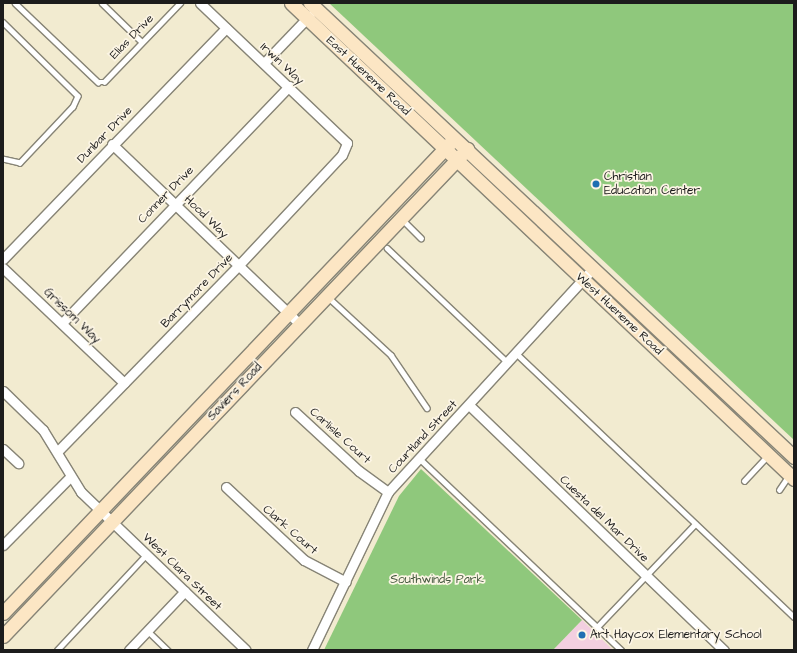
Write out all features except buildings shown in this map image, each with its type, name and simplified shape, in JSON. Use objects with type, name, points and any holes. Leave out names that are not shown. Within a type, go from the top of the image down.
[{"type":"main road","name":"East Hueneme Road","points":[[291,3],[446,148]]},
{"type":"main road","name":"East Hueneme Road","points":[[313,6],[455,138]]},
{"type":"main road","name":"Saviers Road","points":[[3,614],[455,138]]},
{"type":"main road","name":"West Hueneme Road","points":[[455,138],[462,154],[582,279],[768,455],[793,476]]},
{"type":"main road","name":"West Hueneme Road","points":[[446,148],[462,154],[593,268],[794,457]]},
{"type":"main road","name":"Saviers Road","points":[[3,636],[462,154]]},
{"type":"street","name":"Irwin Way","points":[[200,3],[289,86],[347,143]]},
{"type":"street","points":[[264,63],[307,18],[313,6]]},
{"type":"street","name":"Dunbar Drive","points":[[3,259],[112,144],[226,28]]},
{"type":"street","name":"Conner Drive","points":[[63,322],[289,86]]},
{"type":"street","name":"Barrymore Drive","points":[[58,450],[238,266],[342,155],[347,143]]},
{"type":"street","name":"Hood Way","points":[[112,144],[300,324]]},
{"type":"street","name":"Grissom Way","points":[[3,268],[63,322],[124,383]]},
{"type":"street","name":"Courtland Street","points":[[312,650],[388,492],[418,457],[517,354],[593,268]]},
{"type":"street","points":[[3,405],[6,395]]},
{"type":"street","name":"West Clara Street","points":[[6,395],[58,450],[70,477],[101,512],[246,650]]},
{"type":"street","name":"Cuesta del Mar Drive","points":[[469,405],[724,650]]},
{"type":"street","name":"Carlisle Court","points":[[295,412],[359,470],[388,492]]},
{"type":"street","points":[[3,449],[18,463]]},
{"type":"street","points":[[3,545],[70,477]]},
{"type":"street","name":"Clark Court","points":[[226,487],[304,560],[346,582]]},
{"type":"street","points":[[130,650],[185,592]]},
{"type":"lane","name":"Elias Drive","points":[[15,3],[98,82],[104,82],[141,40],[180,3]]},
{"type":"lane","points":[[102,3],[141,40]]},
{"type":"lane","points":[[3,22],[78,96],[73,107],[20,163],[3,159]]},
{"type":"lane","points":[[401,218],[421,238]]},
{"type":"lane","points":[[387,248],[508,363]]},
{"type":"lane","points":[[327,296],[391,355],[427,408]]},
{"type":"lane","points":[[517,354],[794,617]]},
{"type":"lane","points":[[744,481],[768,455]]},
{"type":"lane","points":[[418,457],[621,650]]},
{"type":"lane","points":[[778,490],[793,476]]},
{"type":"lane","points":[[597,627],[696,524]]},
{"type":"lane","points":[[57,650],[146,555]]},
{"type":"lane","points":[[148,631],[168,650]]},
{"type":"shaded area","name":"Art Haycox Elementary School","points":[[582,620],[613,650],[553,650]]},
{"type":"green space","points":[[329,3],[794,3],[794,440]]},
{"type":"green space","name":"Southwinds Park","points":[[421,469],[582,620],[553,650],[324,650],[399,496]]},
{"type":"place","name":"Christian Education Center","points":[[596,184]]},
{"type":"place","name":"Art Haycox Elementary School","points":[[582,635]]}]
